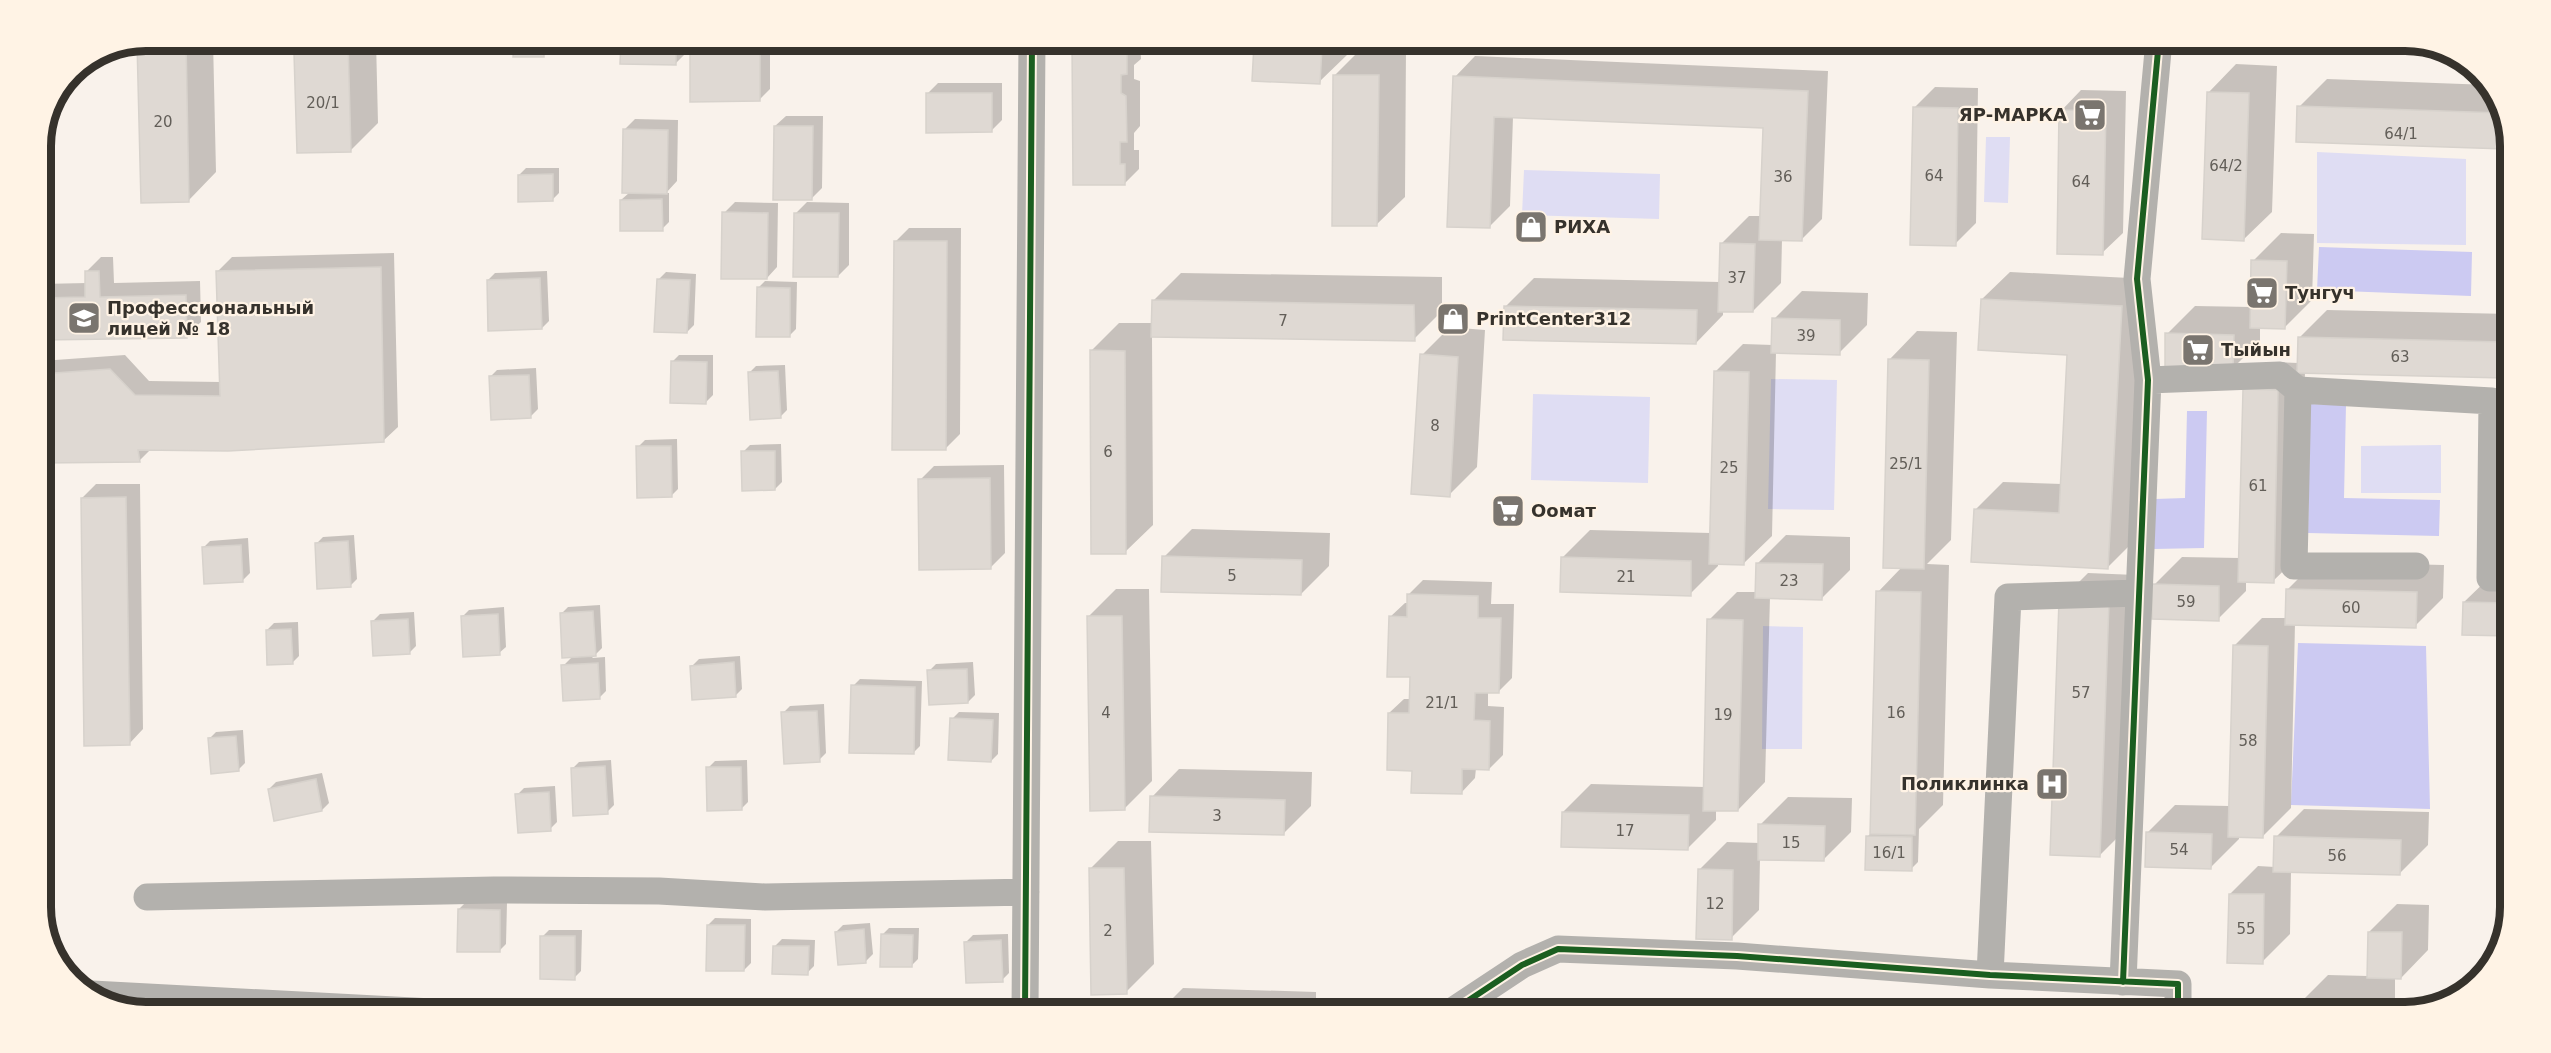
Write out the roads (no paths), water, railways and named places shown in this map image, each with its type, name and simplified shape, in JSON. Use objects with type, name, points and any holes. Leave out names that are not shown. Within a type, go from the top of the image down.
[{"type":"street","points":[[1025,1002],[1032,51]]},
{"type":"street","points":[[2123,982],[2148,380],[2137,279],[2158,51]]},
{"type":"street","points":[[2148,380],[2280,375],[2298,390],[2492,401],[2490,578],[2500,578]]},
{"type":"street","points":[[2298,390],[2294,566],[2415,566]]},
{"type":"street","points":[[1990,975],[2007,597],[2139,593]]},
{"type":"street","points":[[147,897],[494,890],[659,891],[765,897],[1026,892]]},
{"type":"street","points":[[1466,1002],[1522,965],[1558,949],[1767,957],[1990,975],[2178,984],[2178,1002]]},
{"type":"street","points":[[110,995],[243,1002]]},
{"type":"place","name":"ЯР-МАРКА","points":[[2090,115]]},
{"type":"place","name":"РИХА","points":[[1531,227]]},
{"type":"place","name":"Тунгуч","points":[[2262,293]]},
{"type":"place","name":"Профессиональный лицей № 18","points":[[84,318]]},
{"type":"place","name":"PrintCenter312","points":[[1453,319]]},
{"type":"place","name":"Тыйын","points":[[2198,350]]},
{"type":"place","name":"Оомат","points":[[1508,511]]},
{"type":"place","name":"Поликлинка","points":[[2052,784]]}]
